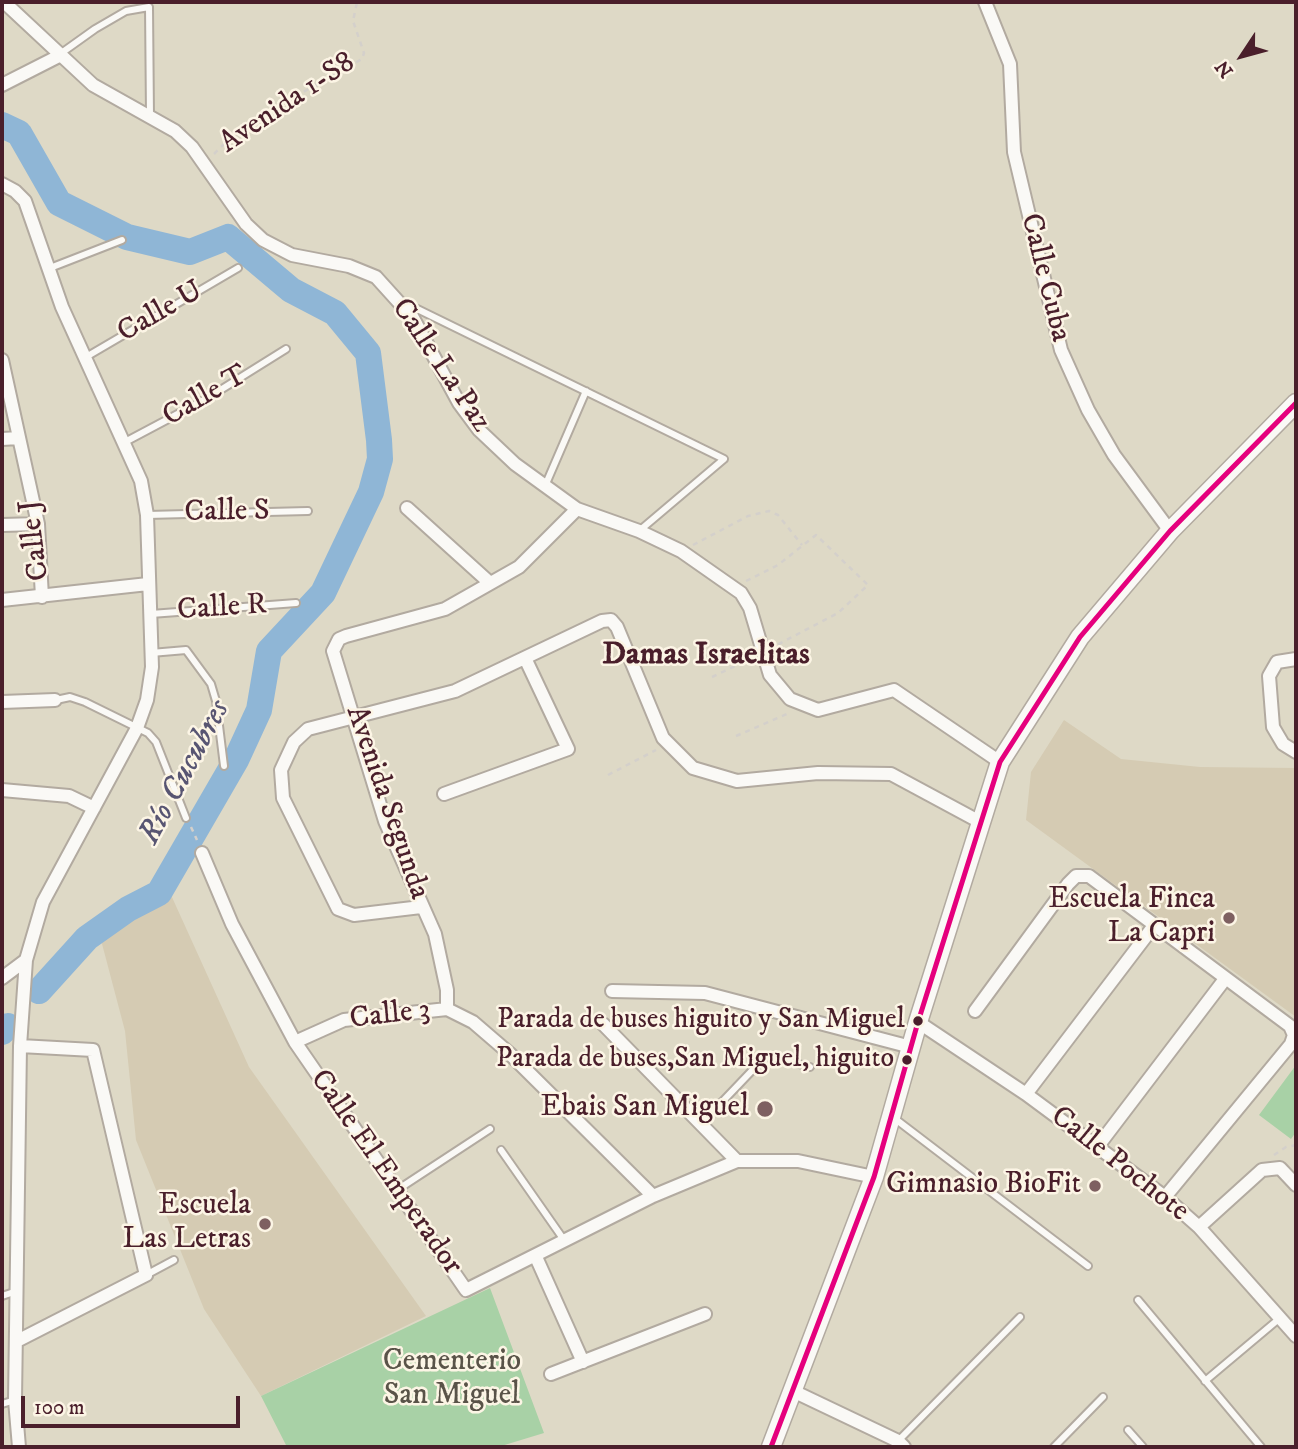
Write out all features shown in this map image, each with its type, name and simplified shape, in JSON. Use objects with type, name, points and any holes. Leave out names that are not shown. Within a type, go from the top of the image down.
[{"type":"main road","points":[[771,1447],[874,1177],[918,1022],[1000,762],[1080,637],[1170,531],[1296,403]]},
{"type":"street","name":"Calle La Paz","points":[[4,2],[96,88],[174,131],[204,164],[246,224],[264,240],[292,255],[349,266],[376,277],[400,300],[428,341],[438,368],[479,430],[514,464],[577,509],[639,531],[681,551],[734,587],[750,608],[778,689],[803,707]]},
{"type":"street","name":"Calle Cuba","points":[[985,2],[1010,64],[1014,152],[1061,350],[1088,410],[1114,454],[1170,531]]},
{"type":"street","points":[[2,85],[59,55]]},
{"type":"street","points":[[2,184],[25,201],[62,307],[141,481],[147,515],[151,653],[147,700],[137,728],[43,902],[26,960],[20,1046],[15,1400],[19,1447]]},
{"type":"street","name":"Calle J","points":[[2,360],[38,524],[42,597]]},
{"type":"street","points":[[2,439],[19,438]]},
{"type":"street","points":[[407,508],[490,583],[532,556],[577,509]]},
{"type":"street","points":[[2,525],[38,524]]},
{"type":"street","points":[[2,600],[148,583]]},
{"type":"street","name":"Avenida Segunda","points":[[447,1009],[447,990],[435,934],[421,907],[386,821],[333,651],[339,639],[445,609],[490,583]]},
{"type":"street","points":[[421,907],[344,914],[338,909],[283,798],[281,771],[294,742],[308,729],[455,691],[602,621],[611,621],[617,627],[663,738],[693,768],[737,781],[818,773],[891,774],[982,823]]},
{"type":"street","points":[[444,794],[568,750],[525,658]]},
{"type":"street","points":[[1296,659],[1277,662],[1269,676],[1273,727],[1283,744],[1296,752]]},
{"type":"street","points":[[803,707],[818,710],[894,690],[1000,762]]},
{"type":"street","points":[[2,702],[55,700]]},
{"type":"street","points":[[2,790],[17,789],[69,796],[94,808]]},
{"type":"street","name":"Calle El Emperador","points":[[201,850],[238,936],[295,1042],[466,1290],[653,1196],[737,1161],[798,1161],[874,1177]]},
{"type":"street","points":[[975,1011],[1076,876],[1089,876],[1153,927],[1290,1026],[1294,1035],[1291,1044],[1165,1197]]},
{"type":"street","points":[[1026,1094],[1153,927]]},
{"type":"street","points":[[2,978],[26,960]]},
{"type":"street","points":[[1098,1146],[1225,979]]},
{"type":"street","points":[[612,991],[705,993],[911,1046]]},
{"type":"street","points":[[447,1009],[474,1022],[509,1053],[653,1196]]},
{"type":"street","name":"Calle 3","points":[[295,1042],[344,1020],[447,1009]]},
{"type":"street","name":"Calle Pochote","points":[[918,1022],[1026,1094],[1165,1197],[1199,1227],[1296,1336]]},
{"type":"street","points":[[603,1024],[737,1161]]},
{"type":"street","points":[[17,1341],[146,1275],[93,1050],[20,1046]]},
{"type":"street","points":[[1199,1227],[1262,1170],[1280,1168],[1296,1185]]},
{"type":"street","points":[[536,1257],[583,1362]]},
{"type":"street","points":[[551,1374],[705,1314]]},
{"type":"street","points":[[793,1391],[901,1444]]},
{"type":"lane","points":[[59,55],[126,11],[149,7],[150,116]]},
{"type":"lane","points":[[50,268],[122,240]]},
{"type":"lane","name":"Calle U","points":[[84,358],[238,268]]},
{"type":"lane","points":[[400,300],[724,459],[639,531]]},
{"type":"lane","name":"Calle T","points":[[125,442],[206,399],[286,349]]},
{"type":"lane","points":[[545,486],[586,391]]},
{"type":"lane","name":"Calle S","points":[[147,515],[308,511]]},
{"type":"lane","name":"Calle R","points":[[149,614],[296,603]]},
{"type":"lane","points":[[151,653],[186,650],[211,684],[216,701],[224,766]]},
{"type":"lane","points":[[55,700],[70,697],[148,733],[156,742],[186,818]]},
{"type":"lane","points":[[701,1124],[764,1058],[769,1056],[810,1067]]},
{"type":"lane","points":[[892,1116],[1088,1266]]},
{"type":"lane","points":[[397,1190],[489,1129]]},
{"type":"lane","points":[[501,1150],[565,1241]]},
{"type":"lane","points":[[146,1275],[174,1259]]},
{"type":"lane","points":[[2,1296],[17,1291]]},
{"type":"lane","points":[[1138,1300],[1261,1447]]},
{"type":"lane","points":[[901,1444],[1020,1317]]},
{"type":"lane","points":[[1205,1381],[1280,1318]]},
{"type":"lane","points":[[1054,1447],[1102,1397]]},
{"type":"lane","points":[[2,1405],[15,1400]]},
{"type":"lane","points":[[1128,1430],[1143,1447]]},
{"type":"path","name":"Avenida 1-S8","points":[[204,164],[233,135],[266,113],[362,59],[364,53],[354,21],[357,2]]},
{"type":"path","points":[[681,551],[748,516],[768,511],[778,515],[802,545]]},
{"type":"path","points":[[712,677],[838,613],[868,585],[816,535],[778,565],[734,587]]},
{"type":"path","points":[[736,736],[803,707]]},
{"type":"path","points":[[608,775],[669,744]]},
{"type":"path","points":[[191,827],[201,850]]},
{"type":"shaded area","name":"Escuela Finca La Capri","points":[[1064,720],[1121,759],[1200,767],[1296,768],[1296,1017],[1026,820],[1031,772]]},
{"type":"shaded area","name":"Escuela Las Letras","points":[[171,895],[249,1067],[426,1316],[261,1396],[204,1309],[136,1140],[125,1031],[101,940]]},
{"type":"green space","points":[[1296,1065],[1296,1132],[1291,1139],[1259,1115]]},
{"type":"green space","name":"Cementerio San Miguel","points":[[490,1288],[544,1433],[498,1447],[287,1447],[261,1396]]},
{"type":"waterway","name":"Río Cucubres","points":[[2,125],[19,133],[59,203],[127,237],[190,252],[228,237],[291,290],[335,313],[368,353],[380,459],[371,492],[323,593],[269,651],[259,710],[236,760],[159,893],[128,909],[87,938],[39,991]]},
{"type":"waterway","name":"Río Cucubres","points":[[2,1032],[8,1026]]},
{"type":"transit line","points":[[771,1447],[874,1177],[918,1022],[1000,762],[1080,637],[1170,531],[1296,403]]},
{"type":"place","name":"Escuela Finca La Capri","points":[[1229,918]]},
{"type":"place","name":"Parada de buses higuito y San Miguel","points":[[918,1021]]},
{"type":"place","name":"Parada de buses,San Miguel, higuito","points":[[907,1060]]},
{"type":"place","name":"Ebais San Miguel","points":[[765,1109]]},
{"type":"place","name":"Gimnasio BioFit","points":[[1095,1186]]},
{"type":"place","name":"Escuela Las Letras","points":[[265,1224]]},
{"type":"district","name":"Damas Israelitas","points":[[706,656]]}]
